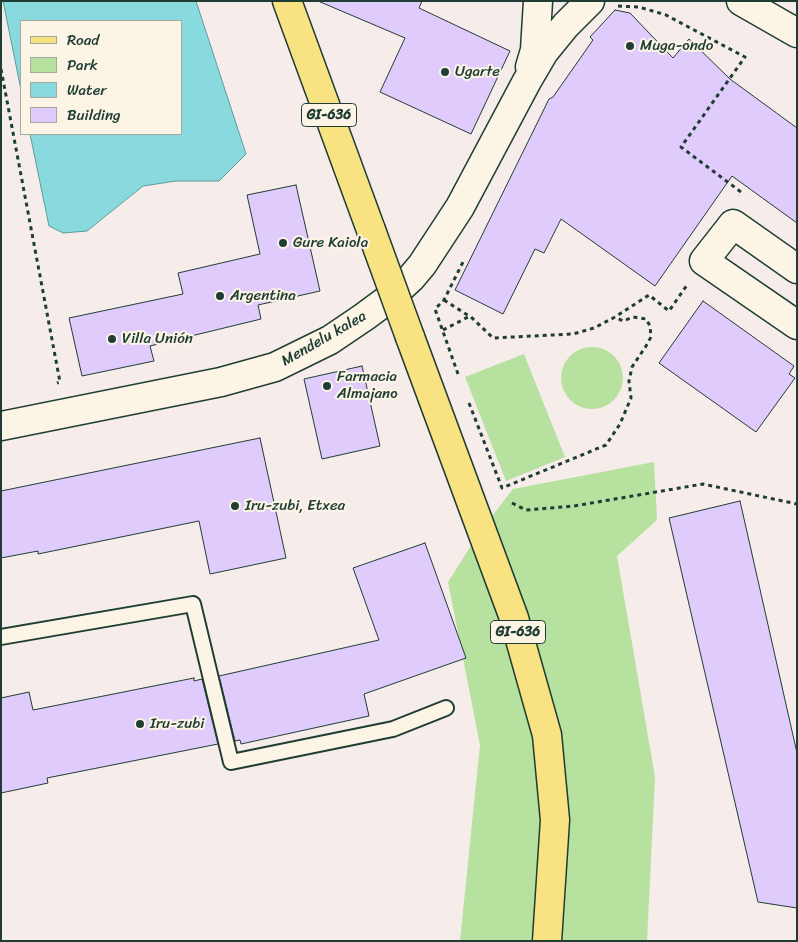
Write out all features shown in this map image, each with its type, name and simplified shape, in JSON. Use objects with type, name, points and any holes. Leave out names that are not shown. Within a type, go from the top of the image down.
[{"type":"main road","name":"GI-636","points":[[287,1],[514,618],[547,735],[555,820],[547,941]]},
{"type":"main road","name":"Mendelu kalea","points":[[527,81],[535,50],[538,1]]},
{"type":"main road","points":[[741,1],[797,32]]},
{"type":"main road","name":"Mendelu kalea","points":[[1,426],[221,382],[275,367],[330,340],[364,318],[388,300],[411,278],[422,264],[460,207],[544,52],[566,25],[602,5]]},
{"type":"main road","points":[[797,269],[733,224],[704,261],[797,325]]},
{"type":"lane","points":[[1,637],[193,604],[231,762],[393,729],[446,708]]},
{"type":"path","points":[[602,5],[638,7],[666,16],[745,57],[681,147],[715,172]]},
{"type":"path","points":[[1,69],[60,382],[51,384]]},
{"type":"path","points":[[444,300],[470,316],[493,338],[573,334],[594,328],[649,295],[669,311],[704,261]]},
{"type":"path","points":[[460,379],[443,330],[470,316]]},
{"type":"path","points":[[466,396],[502,488],[606,445],[620,424],[631,398],[628,381],[632,367],[650,337],[650,326],[646,319],[633,317],[622,321],[615,317]]},
{"type":"path","points":[[512,504],[526,510],[574,506],[704,484],[797,504]]},
{"type":"green space","points":[[586,347],[598,347],[614,356],[621,366],[623,378],[621,390],[614,400],[598,409],[586,409],[575,404],[566,395],[561,384],[561,372],[566,361],[575,352]]},
{"type":"green space","points":[[524,354],[565,457],[506,481],[465,377]]},
{"type":"green space","points":[[654,462],[657,520],[617,556],[655,777],[647,941],[460,941],[480,745],[448,582],[481,530],[513,489]]},
{"type":"water","points":[[3,1],[196,1],[246,154],[219,181],[176,181],[143,186],[87,231],[63,233],[49,226],[30,135],[182,135],[182,20],[20,20],[20,85]]},
{"type":"building","name":"Ugarte","points":[[318,1],[422,1],[419,8],[510,51],[471,134],[380,92],[405,38]]},
{"type":"building","points":[[615,10],[630,13],[673,58],[689,39],[730,79],[797,128],[797,223],[732,176],[655,286],[561,219],[544,253],[535,249],[503,314],[455,290],[549,99],[553,97],[593,40],[590,37]]},
{"type":"building","points":[[296,185],[320,291],[258,305],[261,319],[150,346],[154,361],[82,376],[69,318],[183,294],[178,273],[260,254],[247,195]]},
{"type":"building","points":[[703,301],[794,366],[789,374],[795,378],[756,432],[659,363]]},
{"type":"building","points":[[362,366],[380,446],[322,459],[304,379]]},
{"type":"building","points":[[260,438],[286,558],[210,574],[199,521],[38,554],[38,551],[1,558],[1,491]]},
{"type":"building","points":[[740,501],[797,753],[797,908],[758,902],[669,518]]},
{"type":"building","points":[[425,543],[466,658],[364,694],[369,716],[241,744],[240,740],[235,741],[219,676],[379,640],[353,568]]},
{"type":"building","points":[[194,678],[194,681],[202,679],[218,744],[47,778],[48,783],[1,793],[1,698],[29,692],[33,710]]},
{"type":"place","name":"Muga-ondo","points":[[630,46]]},
{"type":"place","name":"Ugarte","points":[[445,72]]},
{"type":"place","name":"Gure Kaiola","points":[[283,243]]},
{"type":"place","name":"Argentina","points":[[220,296]]},
{"type":"place","name":"Villa Unión","points":[[112,339]]},
{"type":"place","name":"Farmacia Almajano","points":[[327,386]]},
{"type":"place","name":"Iru-zubi, Etxea","points":[[235,506]]},
{"type":"place","name":"Iru-zubi","points":[[140,724]]}]
